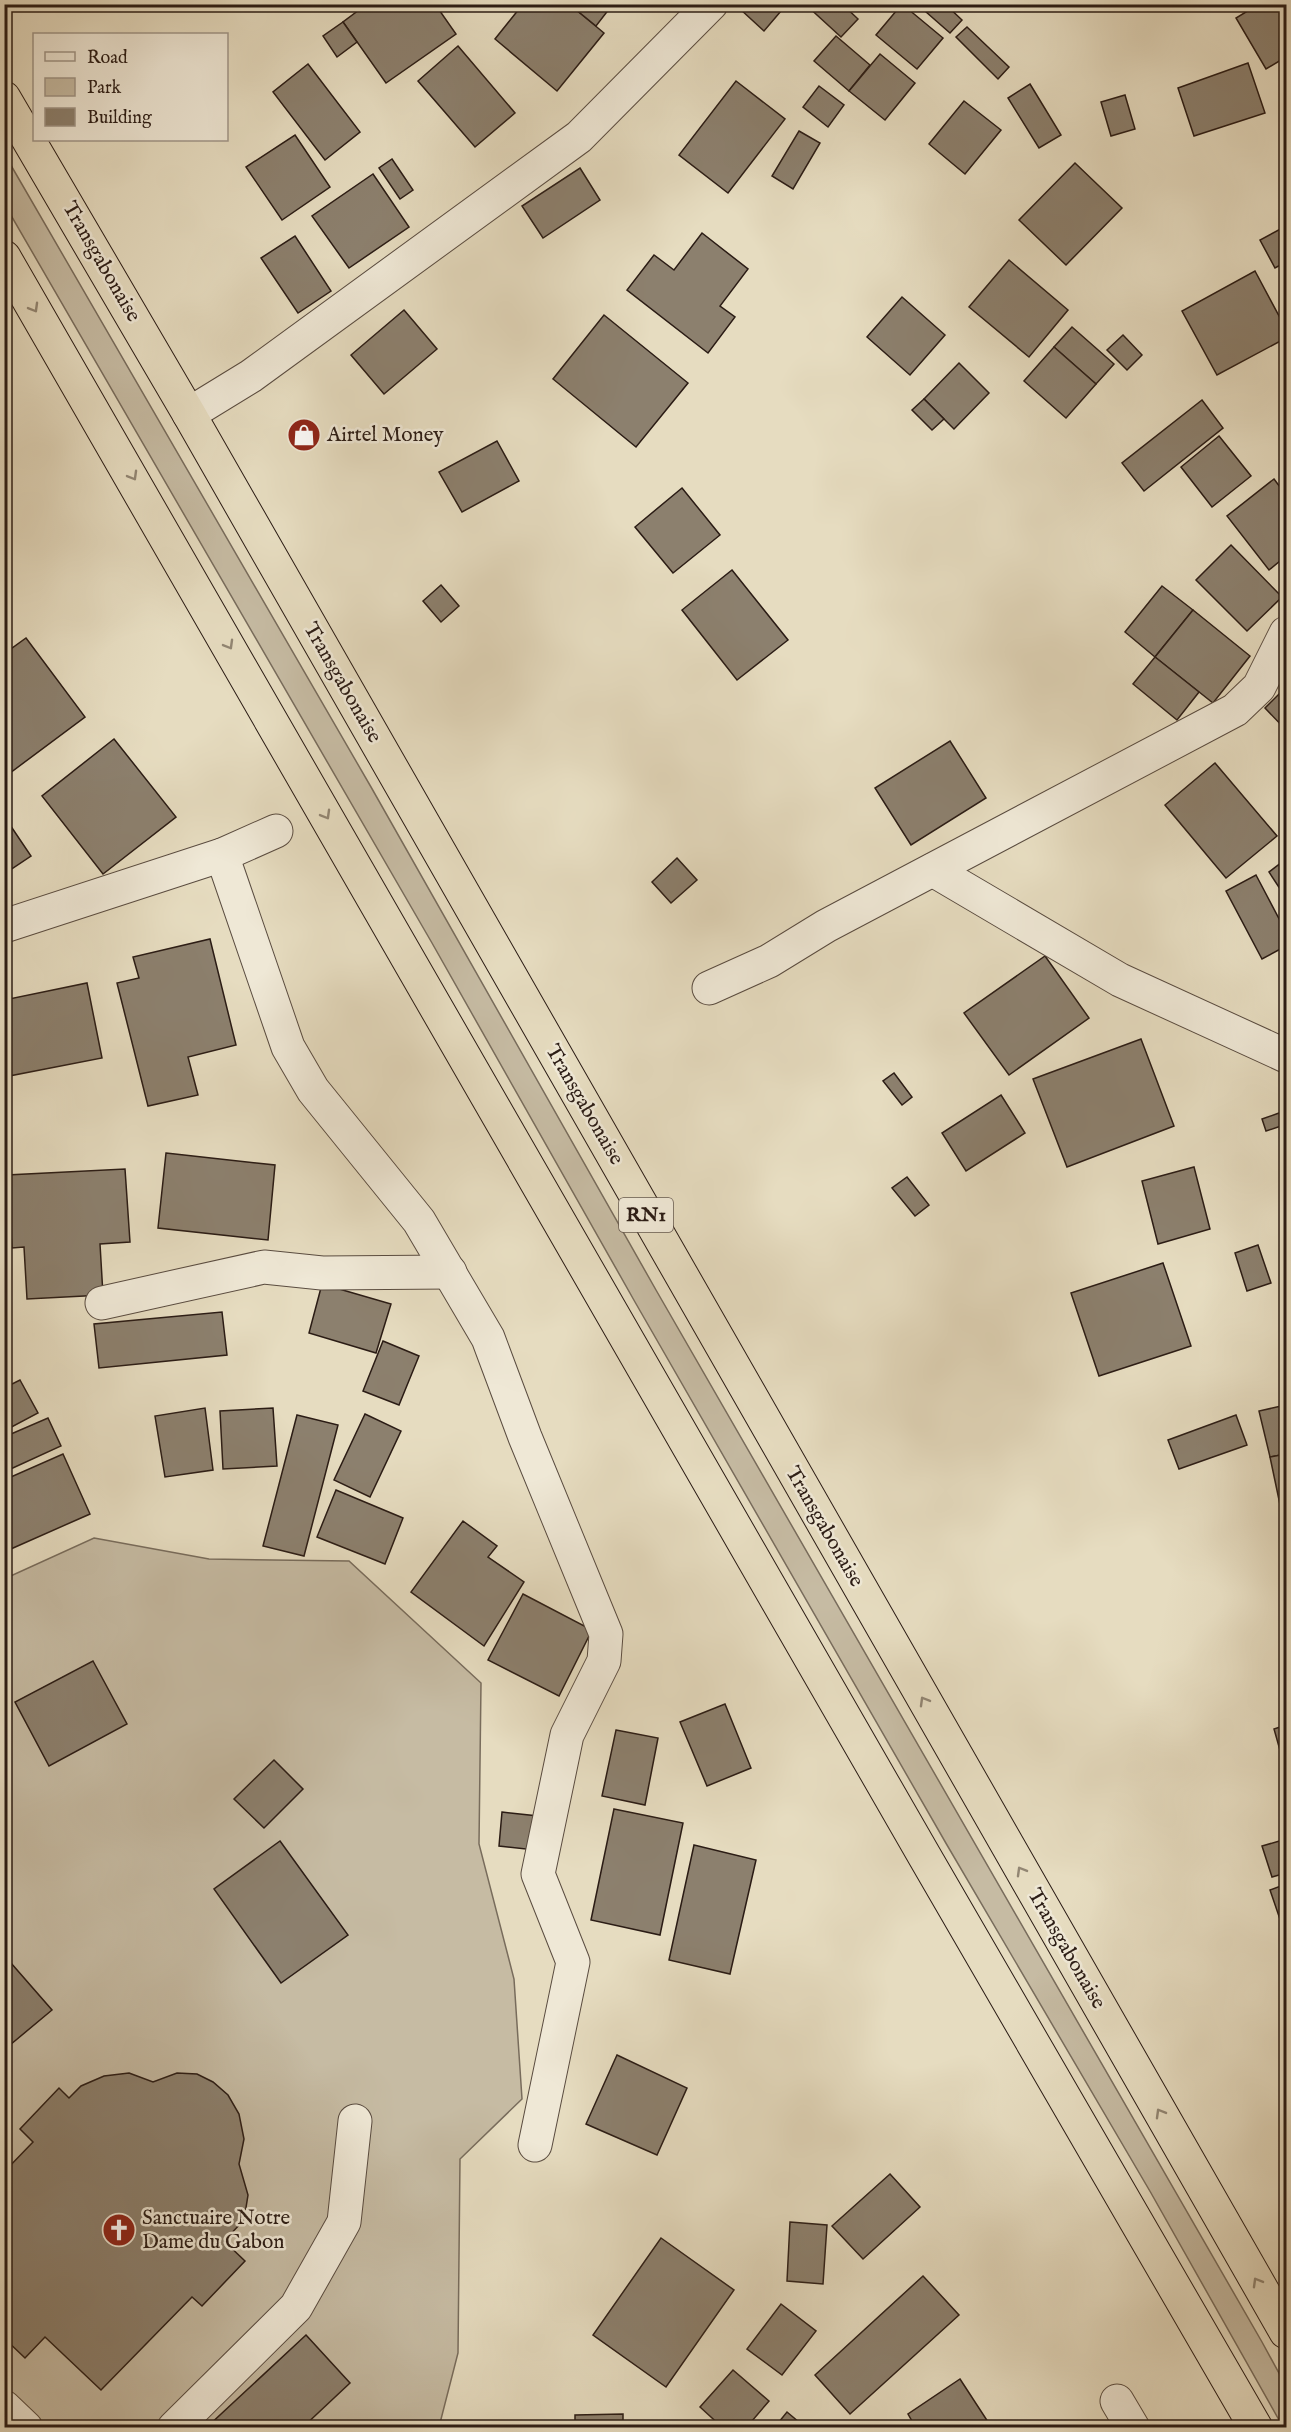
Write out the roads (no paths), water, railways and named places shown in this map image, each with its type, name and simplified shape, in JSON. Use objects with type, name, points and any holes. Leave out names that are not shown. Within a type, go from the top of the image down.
[{"type":"highway","name":"Transgabonaise","points":[[4,98],[189,414],[1287,2332]]},
{"type":"highway","points":[[4,257],[872,1766],[1256,2427]]},
{"type":"street","points":[[189,414],[250,376],[579,137],[711,4]]},
{"type":"street","points":[[710,988],[770,960],[826,926],[1235,710],[1259,687],[1287,633]]},
{"type":"street","points":[[4,926],[222,855],[276,831]]},
{"type":"street","points":[[222,855],[288,1047],[313,1090],[419,1221],[488,1338],[525,1437],[606,1634],[604,1661],[567,1736],[538,1874],[573,1962],[535,2145]]},
{"type":"street","points":[[933,870],[1120,980],[1287,1056]]},
{"type":"street","points":[[102,1303],[264,1267],[322,1274],[450,1272]]},
{"type":"street","points":[[174,2427],[296,2307],[344,2222],[355,2121]]},
{"type":"street","points":[[4,2407],[26,2427]]},
{"type":"place","name":"Airtel Money","points":[[304,435]]},
{"type":"place","name":"Sanctuaire Notre Dame du Gabon","points":[[119,2230]]}]
